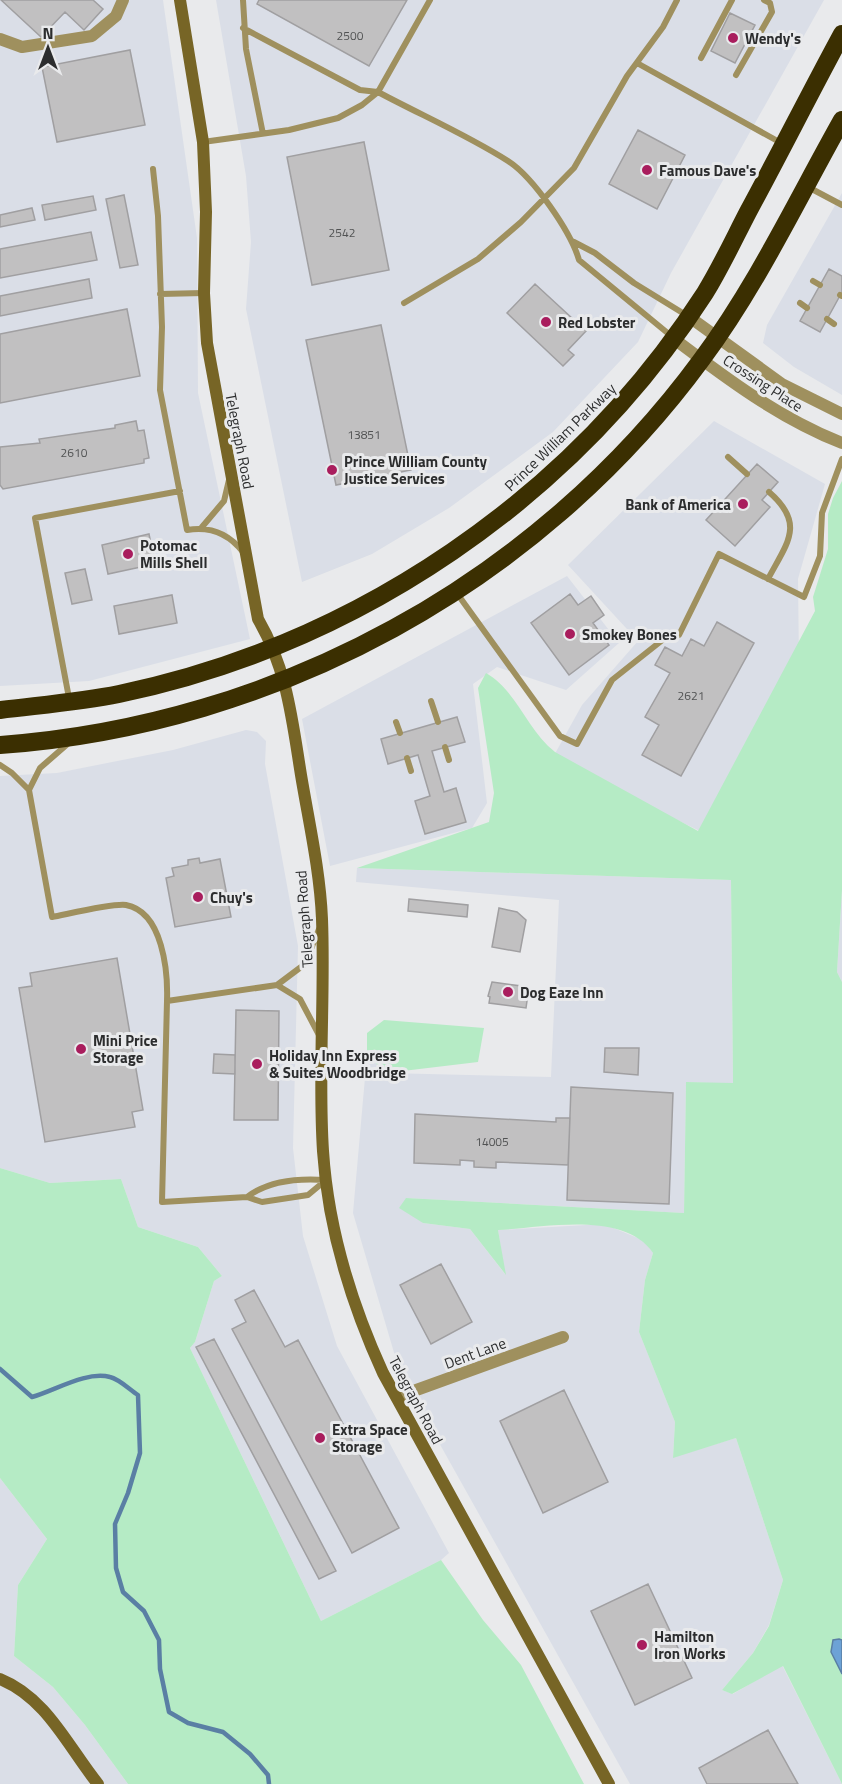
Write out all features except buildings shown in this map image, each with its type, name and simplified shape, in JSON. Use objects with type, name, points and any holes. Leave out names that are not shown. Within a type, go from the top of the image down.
[{"type":"highway","name":"Prince William Parkway","points":[[0,710],[119,694],[194,675],[274,648],[394,589],[475,537],[554,471],[607,420],[673,338],[705,291],[842,34]]},
{"type":"highway","points":[[0,745],[76,737],[173,717],[238,698],[284,681],[371,642],[456,592],[528,540],[601,476],[639,437],[702,360],[742,302],[842,120]]},
{"type":"main road","name":"Telegraph Road","points":[[180,0],[202,142],[206,212],[204,292],[207,343],[258,619],[274,648],[284,681],[306,802],[322,923],[322,1140],[327,1180],[347,1282],[364,1332],[397,1398],[609,1784]]},
{"type":"main road","points":[[0,1679],[24,1693],[51,1718],[98,1784]]},
{"type":"street","points":[[0,39],[22,47],[92,36],[116,16],[123,0]]},
{"type":"street","name":"Crossing Place","points":[[688,316],[782,384],[842,414]]},
{"type":"street","name":"Crossing Place","points":[[673,338],[759,401],[807,428],[842,443]]},
{"type":"street","name":"Dent Lane","points":[[397,1398],[563,1337]]},
{"type":"lane","points":[[243,0],[243,28],[263,134]]},
{"type":"lane","points":[[202,142],[263,134],[338,118],[362,105],[378,92],[430,0]]},
{"type":"lane","points":[[404,303],[478,259],[574,168],[637,63],[663,27],[677,0]]},
{"type":"lane","points":[[701,58],[732,0]]},
{"type":"lane","points":[[736,75],[772,12],[770,3],[764,0]]},
{"type":"lane","points":[[243,28],[360,90],[378,92],[509,162],[543,199],[574,242],[579,260],[673,338]]},
{"type":"lane","points":[[637,63],[783,144]]},
{"type":"lane","points":[[153,169],[158,216],[160,390],[188,530],[202,527],[234,540],[246,555]]},
{"type":"lane","points":[[805,185],[842,205]]},
{"type":"lane","points":[[574,242],[595,253],[634,283],[688,316]]},
{"type":"lane","points":[[813,281],[820,285]]},
{"type":"lane","points":[[160,294],[204,292]]},
{"type":"lane","points":[[800,303],[807,308]]},
{"type":"lane","points":[[827,319],[834,324]]},
{"type":"lane","points":[[728,457],[747,474]]},
{"type":"lane","points":[[456,592],[560,736],[577,744],[612,680],[660,642],[679,635],[719,554],[804,597],[819,556],[822,513],[842,459]]},
{"type":"lane","points":[[202,527],[224,501],[230,470]]},
{"type":"lane","points":[[70,702],[35,518],[180,491]]},
{"type":"lane","points":[[768,579],[790,531],[788,512],[769,492]]},
{"type":"lane","points":[[431,701],[438,722]]},
{"type":"lane","points":[[396,722],[400,733]]},
{"type":"lane","points":[[29,790],[40,768],[76,737]]},
{"type":"lane","points":[[445,747],[449,760]]},
{"type":"lane","points":[[407,758],[411,771]]},
{"type":"lane","points":[[0,765],[12,772],[29,790],[52,917],[125,905],[144,915],[157,935],[168,988],[162,1202],[247,1197],[262,1202],[308,1195],[327,1180]]},
{"type":"lane","points":[[167,1002],[277,985],[305,964],[322,923]]},
{"type":"lane","points":[[277,985],[300,999],[322,1041]]},
{"type":"lane","points":[[247,1197],[261,1186],[304,1179],[327,1180]]},
{"type":"shaded area","points":[[0,0],[163,0],[197,238],[198,393],[250,639],[89,681],[0,686]]},
{"type":"shaded area","points":[[216,0],[824,0],[671,273],[638,342],[553,432],[449,508],[372,554],[302,582],[246,309],[251,242],[246,176]]},
{"type":"shaded area","points":[[842,193],[842,395],[794,367],[763,343],[767,325]]},
{"type":"shaded area","points":[[714,421],[825,484],[798,579],[799,664],[708,835],[552,759],[582,705],[638,641],[568,565]]},
{"type":"shaded area","points":[[567,576],[619,643],[566,690],[497,667],[473,684],[487,803],[472,828],[330,866],[302,719]]},
{"type":"shaded area","points":[[246,730],[257,732],[266,741],[265,764],[298,946],[293,1148],[303,1236],[337,1346],[449,1553],[441,1560],[321,1621],[190,1348],[195,1342],[214,1281],[222,1276],[198,1247],[138,1227],[121,1179],[50,1183],[0,1168],[0,776],[57,773],[173,750]]},
{"type":"shaded area","points":[[357,868],[731,880],[733,1084],[686,1082],[684,1213],[406,1198],[423,1223],[470,1229],[505,1274],[498,1230],[604,1224],[645,1241],[653,1253],[645,1280],[639,1332],[675,1422],[673,1457],[736,1438],[783,1580],[769,1625],[753,1653],[722,1690],[733,1694],[782,1665],[842,1784],[630,1784],[400,1373],[353,1213],[367,1055],[386,1073],[551,1077],[559,900],[356,882]]},
{"type":"shaded area","points":[[842,890],[842,982],[837,972]]},
{"type":"shaded area","points":[[0,1478],[47,1539],[18,1585],[14,1656],[53,1687],[85,1725],[128,1784],[0,1784]]},
{"type":"green space","points":[[842,481],[842,890],[837,972],[842,982],[842,1784],[783,1666],[732,1694],[722,1690],[753,1653],[769,1626],[783,1580],[736,1438],[673,1458],[675,1422],[639,1332],[645,1280],[653,1253],[640,1240],[623,1231],[603,1226],[559,1225],[498,1230],[506,1275],[470,1229],[423,1223],[399,1208],[406,1198],[684,1213],[686,1082],[733,1083],[731,880],[357,868],[489,822],[494,793],[478,688],[486,673],[506,690],[537,733],[555,752],[698,831],[815,611],[813,597],[828,549],[828,514]]},
{"type":"green space","points":[[384,1020],[484,1028],[478,1062],[386,1073],[367,1055],[367,1033]]},
{"type":"green space","points":[[0,1168],[50,1183],[121,1179],[138,1227],[198,1247],[222,1276],[214,1281],[195,1342],[190,1348],[321,1621],[441,1560],[483,1620],[521,1665],[584,1784],[128,1784],[85,1725],[53,1687],[14,1656],[18,1585],[47,1539],[0,1478]]},
{"type":"water","points":[[833,1640],[842,1640],[842,1674],[831,1652]]},
{"type":"waterway","points":[[0,1369],[32,1397],[81,1379],[101,1376],[117,1380],[138,1395],[140,1453],[128,1493],[115,1524],[116,1568],[123,1592],[144,1611],[159,1640],[160,1669],[169,1712],[188,1723],[223,1732],[250,1754],[268,1775],[269,1784]]},
{"type":"place","name":"Wendy's","points":[[733,38]]},
{"type":"place","name":"Famous Dave's","points":[[647,170]]},
{"type":"place","name":"Red Lobster","points":[[546,322]]},
{"type":"place","name":"Prince William County Justice Services","points":[[332,470]]},
{"type":"place","name":"Bank of America","points":[[743,504]]},
{"type":"place","name":"Potomac Mills Shell","points":[[128,554]]},
{"type":"place","name":"Smokey Bones","points":[[570,634]]},
{"type":"place","name":"Chuy's","points":[[198,897]]},
{"type":"place","name":"Dog Eaze Inn","points":[[508,992]]},
{"type":"place","name":"Mini Price Storage","points":[[81,1049]]},
{"type":"place","name":"Holiday Inn Express & Suites Woodbridge","points":[[257,1064]]},
{"type":"place","name":"Extra Space Storage","points":[[320,1438]]},
{"type":"place","name":"Hamilton Iron Works","points":[[642,1645]]}]
